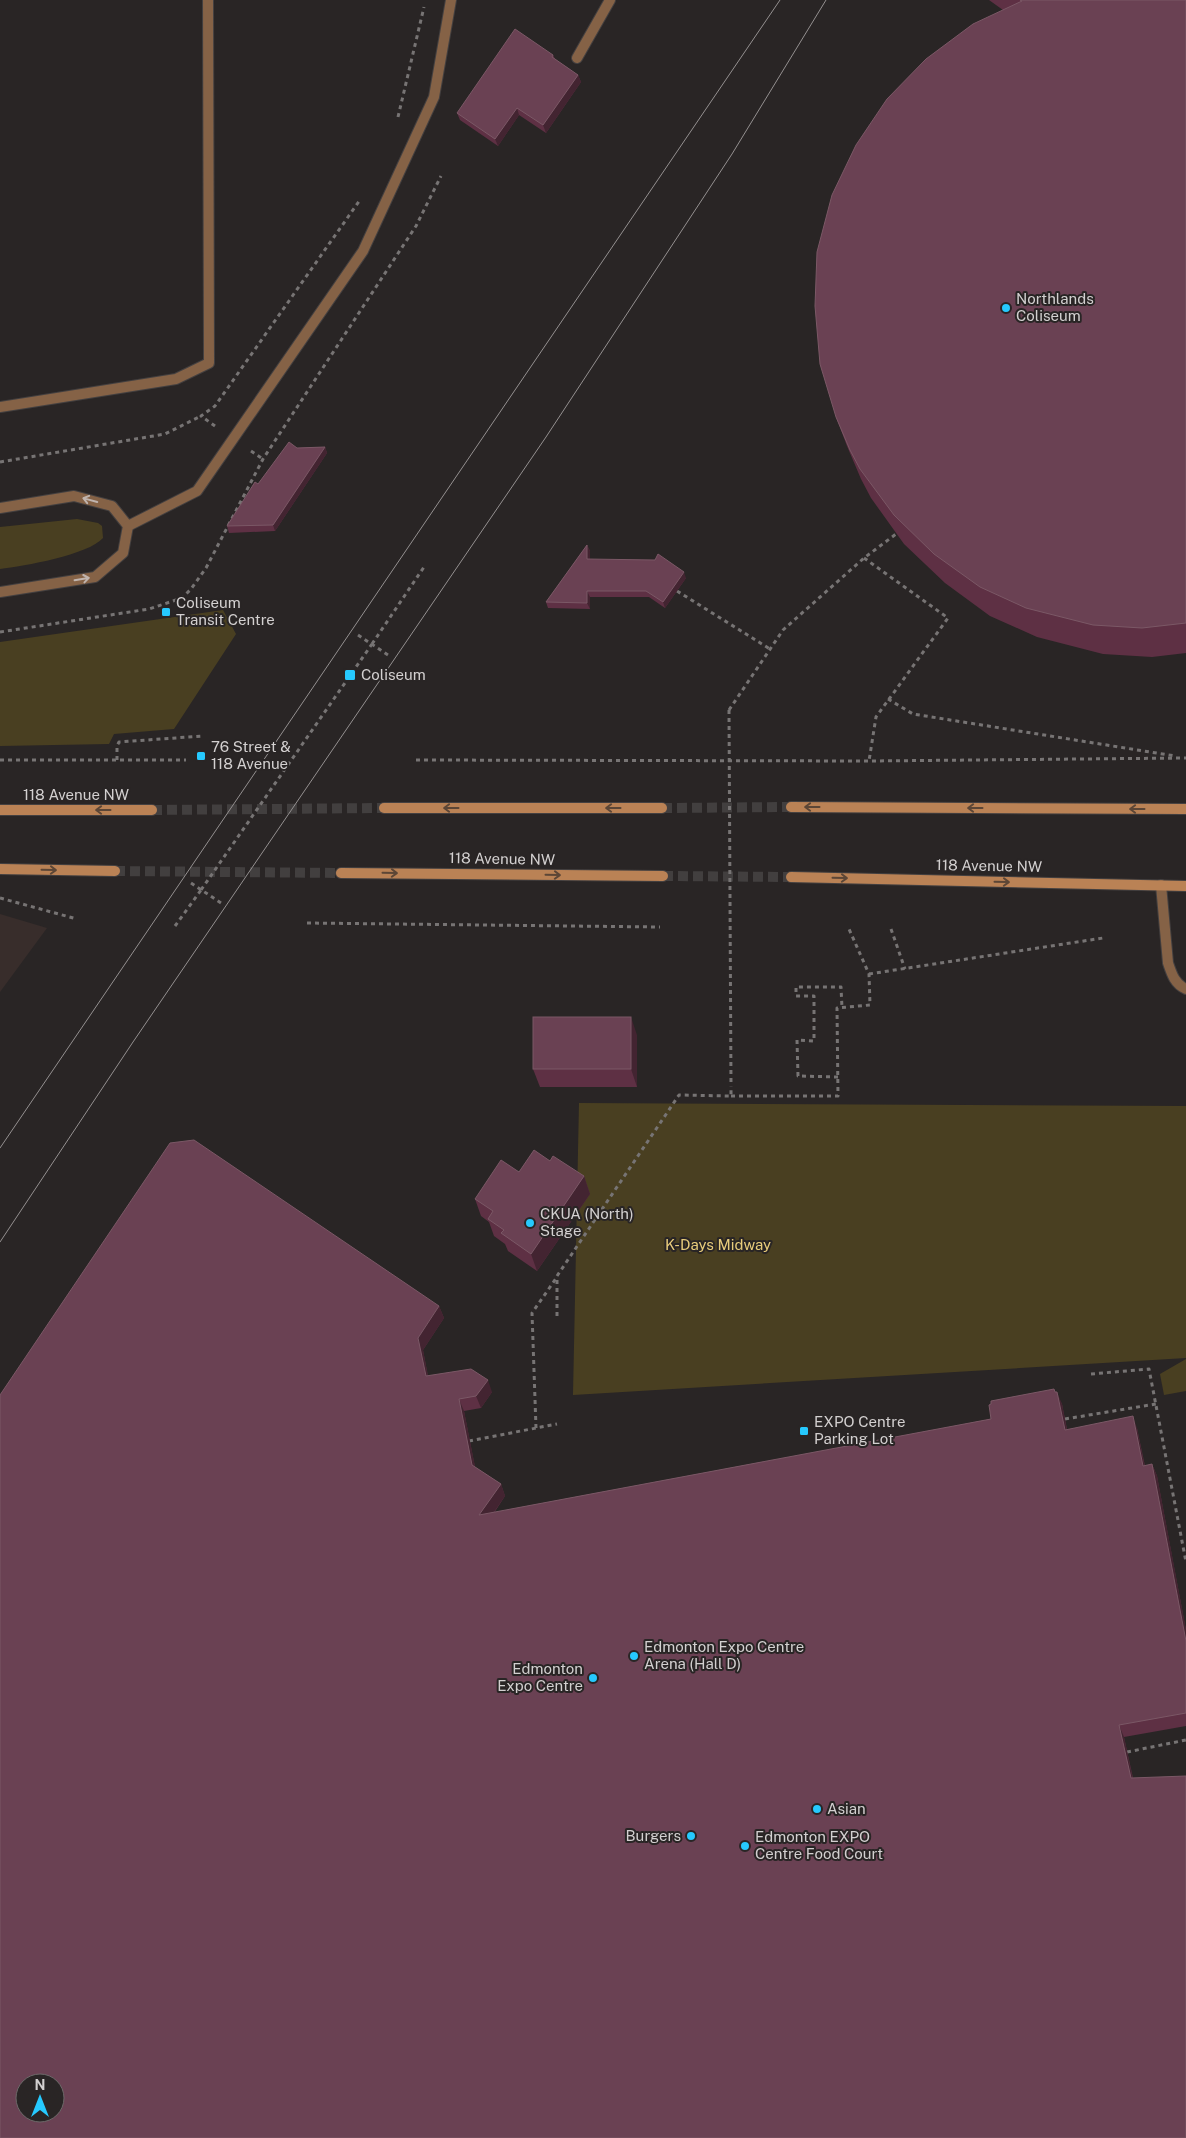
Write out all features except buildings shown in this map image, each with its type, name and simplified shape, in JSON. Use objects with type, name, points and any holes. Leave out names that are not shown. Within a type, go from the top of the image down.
[{"type":"main road","points":[[791,807],[1186,809]]},
{"type":"main road","points":[[384,808],[662,808]]},
{"type":"main road","name":"118 Avenue NW","points":[[0,810],[152,810]]},
{"type":"main road","points":[[0,869],[115,870]]},
{"type":"main road","name":"118 Avenue NW","points":[[341,873],[663,876]]},
{"type":"main road","name":"118 Avenue NW","points":[[791,877],[1186,886]]},
{"type":"lane","points":[[0,407],[176,379],[209,363],[208,0]]},
{"type":"lane","points":[[128,526],[197,491],[363,251],[434,98],[451,0]]},
{"type":"lane","points":[[577,58],[610,0]]},
{"type":"lane","points":[[0,508],[74,496],[112,506],[128,526],[124,553],[95,577],[0,592]]},
{"type":"lane","points":[[1161,885],[1168,963],[1172,975],[1179,986],[1186,989]]},
{"type":"path","points":[[396,124],[426,2]]},
{"type":"path","points":[[216,406],[362,197]]},
{"type":"path","points":[[0,462],[165,434],[201,416]]},
{"type":"path","points":[[236,510],[242,513]]},
{"type":"path","points":[[731,1096],[729,710],[782,630],[864,558],[896,534]]},
{"type":"path","points":[[864,558],[948,618],[876,717],[868,761]]},
{"type":"path","points":[[175,926],[424,567]]},
{"type":"path","points":[[677,591],[770,649]]},
{"type":"path","points":[[358,635],[388,655]]},
{"type":"path","points":[[888,699],[913,714],[1186,758]]},
{"type":"path","points":[[117,760],[117,746],[119,742],[203,736]]},
{"type":"path","points":[[416,760],[868,761],[1186,758]]},
{"type":"path","points":[[0,760],[186,760]]},
{"type":"path","points":[[191,883],[221,903]]},
{"type":"path","points":[[0,898],[77,919]]},
{"type":"path","points":[[307,923],[660,927]]},
{"type":"path","points":[[536,1428],[532,1313],[679,1095],[838,1096],[837,1008],[870,1005],[869,974],[849,929]]},
{"type":"path","points":[[892,929],[905,969]]},
{"type":"path","points":[[869,974],[1103,938]]},
{"type":"path","points":[[838,1077],[798,1076],[797,1040],[814,1041],[814,996],[796,996],[796,987],[841,987],[842,1008]]},
{"type":"path","points":[[557,1276],[557,1316]]},
{"type":"path","points":[[1091,1374],[1149,1369],[1186,1562]]},
{"type":"path","points":[[1065,1419],[1156,1404]]},
{"type":"path","points":[[470,1441],[557,1424]]},
{"type":"path","points":[[1127,1752],[1186,1740]]},
{"type":"shaded area","points":[[0,914],[47,928],[0,992]]},
{"type":"green space","points":[[77,519],[98,523],[102,526],[103,538],[84,550],[39,562],[0,569],[0,527]]},
{"type":"green space","points":[[223,610],[236,634],[174,729],[114,734],[109,744],[0,746],[0,642]]},
{"type":"green space","name":"K-Days Midway","points":[[579,1103],[1186,1106],[1186,1358],[573,1395]]},
{"type":"green space","points":[[1186,1359],[1186,1391],[1164,1395],[1160,1374]]},
{"type":"tunnel","points":[[662,808],[791,807]]},
{"type":"tunnel","points":[[152,810],[384,808]]},
{"type":"tunnel","points":[[115,871],[341,873]]},
{"type":"tunnel","points":[[663,876],[791,877]]},
{"type":"tram line","points":[[0,1148],[780,0]]},
{"type":"tram line","points":[[0,1242],[133,1042],[546,437],[732,154],[826,0]]},
{"type":"place","name":"Northlands Coliseum","points":[[1006,308]]},
{"type":"place","name":"Coliseum Transit Centre","points":[[166,612]]},
{"type":"place","name":"Coliseum","points":[[350,675]]},
{"type":"place","name":"76 Street & 118 Avenue","points":[[201,756]]},
{"type":"place","name":"CKUA (North) Stage","points":[[530,1223]]},
{"type":"place","name":"EXPO Centre Parking Lot","points":[[804,1431]]},
{"type":"place","name":"Edmonton Expo Centre Arena (Hall D)","points":[[634,1656]]},
{"type":"place","name":"Edmonton Expo Centre","points":[[593,1678]]},
{"type":"place","name":"Asian","points":[[817,1809]]},
{"type":"place","name":"Burgers","points":[[691,1836]]},
{"type":"place","name":"Edmonton EXPO Centre Food Court","points":[[745,1846]]}]
